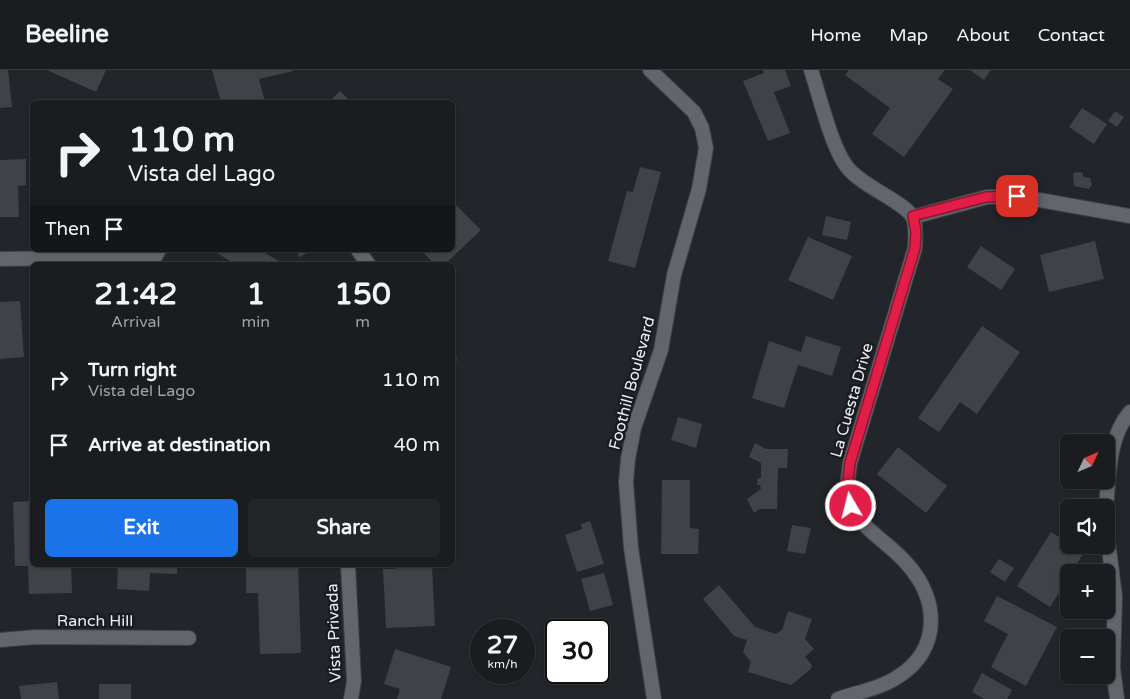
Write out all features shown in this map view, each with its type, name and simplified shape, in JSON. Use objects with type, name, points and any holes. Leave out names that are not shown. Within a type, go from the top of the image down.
[{"type":"street","name":"Foothill Boulevard","points":[[650,70],[694,112],[702,128],[706,148],[701,182],[674,275],[661,350],[634,428],[628,459],[626,482],[631,548],[654,699]]},
{"type":"street","points":[[811,70],[838,150],[847,166],[861,181],[904,208],[913,216],[986,197],[1017,196],[1130,216]]},
{"type":"street","name":"La Cuesta Drive","points":[[838,699],[898,677],[916,662],[927,647],[932,632],[929,599],[922,584],[908,565],[860,521],[851,506],[847,489],[850,463],[915,248],[916,232],[913,216]]},
{"type":"street","points":[[0,259],[154,257],[158,252]]},
{"type":"street","points":[[1107,499],[1112,454],[1120,429],[1130,412]]},
{"type":"street","points":[[1110,554],[1115,596],[1113,668],[1117,699]]},
{"type":"street","name":"Vista Privada","points":[[348,567],[354,681],[351,699]]},
{"type":"street","name":"Ranch Hill","points":[[0,640],[36,637],[189,638]]},
{"type":"building","points":[[0,70],[8,70],[12,107],[0,108]]},
{"type":"building","points":[[47,70],[106,70],[96,92]]},
{"type":"building","points":[[212,70],[293,70],[259,79],[264,100],[220,100]]},
{"type":"building","points":[[763,70],[785,70],[791,86],[774,92],[790,133],[768,141],[743,81],[764,73]]},
{"type":"building","points":[[849,70],[945,70],[938,79],[953,89],[904,157],[872,134],[890,108],[845,75]]},
{"type":"building","points":[[970,70],[991,70],[984,80]]},
{"type":"building","points":[[340,91],[349,100],[331,100]]},
{"type":"building","points":[[1082,108],[1107,124],[1094,144],[1069,127]]},
{"type":"building","points":[[1115,111],[1124,117],[1117,127],[1108,121]]},
{"type":"building","points":[[26,159],[26,185],[18,186],[19,217],[0,217],[0,160]]},
{"type":"building","points":[[640,167],[661,172],[635,268],[608,261],[627,191],[633,192]]},
{"type":"building","points":[[1073,173],[1083,173],[1083,177],[1090,178],[1092,185],[1089,189],[1074,186]]},
{"type":"building","points":[[455,204],[481,230],[447,262],[432,262],[423,252],[455,252]]},
{"type":"building","points":[[826,216],[851,222],[847,240],[822,235]]},
{"type":"building","points":[[808,237],[852,256],[833,300],[788,280]]},
{"type":"building","points":[[1095,241],[1104,279],[1049,292],[1040,255]]},
{"type":"building","points":[[981,246],[1015,269],[1001,290],[967,267]]},
{"type":"building","points":[[215,252],[263,252],[280,262],[232,262]]},
{"type":"building","points":[[297,252],[310,252],[299,257]]},
{"type":"building","points":[[20,301],[24,357],[0,359],[0,302]]},
{"type":"building","points":[[982,326],[1020,352],[977,414],[960,402],[939,432],[918,418]]},
{"type":"building","points":[[806,336],[841,347],[832,376],[798,365],[784,408],[752,398],[769,341],[801,352]]},
{"type":"building","points":[[678,417],[702,424],[696,448],[671,440]]},
{"type":"building","points":[[755,443],[766,449],[788,449],[787,468],[778,468],[777,509],[760,509],[754,513],[747,499],[761,489],[760,485],[757,485],[758,478],[761,478],[761,463],[749,457]]},
{"type":"building","points":[[898,447],[947,486],[926,513],[877,474]]},
{"type":"building","points":[[662,480],[690,480],[690,528],[699,529],[698,554],[661,554]]},
{"type":"building","points":[[30,501],[30,567],[71,567],[72,593],[29,594],[28,566],[15,566],[13,502]]},
{"type":"building","points":[[590,521],[604,564],[577,572],[565,535],[582,529],[581,524]]},
{"type":"building","points":[[792,525],[811,528],[805,554],[787,551]]},
{"type":"building","points":[[1051,532],[1060,538],[1060,554],[1083,554],[1076,564],[1060,564],[1060,591],[1050,607],[1017,586]]},
{"type":"building","points":[[999,559],[1014,568],[1005,582],[990,572]]},
{"type":"building","points":[[118,567],[177,567],[177,574],[150,573],[149,591],[117,589]]},
{"type":"building","points":[[246,567],[298,567],[301,653],[260,654],[258,593],[246,593]]},
{"type":"building","points":[[396,567],[432,567],[435,626],[386,628],[383,569],[396,569]]},
{"type":"building","points":[[604,573],[613,605],[590,611],[581,579]]},
{"type":"building","points":[[719,585],[755,627],[776,634],[782,630],[788,611],[812,619],[805,639],[814,649],[805,657],[812,665],[811,669],[791,685],[748,672],[751,662],[743,652],[747,640],[734,636],[703,599]]},
{"type":"building","points":[[997,596],[1057,627],[1026,686],[991,667],[1008,634],[984,621]]},
{"type":"building","points":[[395,649],[451,667],[441,699],[397,699],[400,689],[384,684]]},
{"type":"building","points":[[982,673],[1012,690],[1007,699],[984,699],[972,692]]},
{"type":"building","points":[[57,682],[59,699],[21,699],[19,686]]},
{"type":"building","points":[[99,684],[131,684],[131,699],[99,699]]},
{"type":"route","points":[[851,506],[847,489],[850,463],[915,248],[916,232],[913,216],[986,197],[1017,196]]}]
